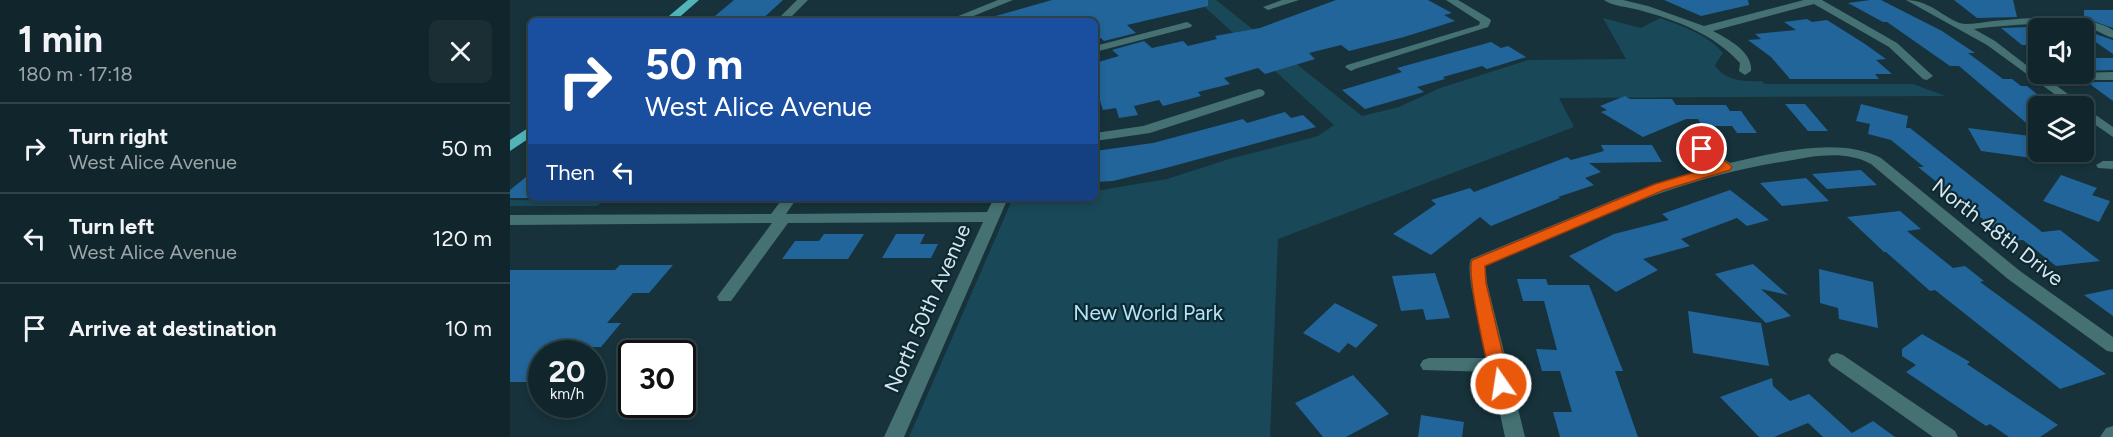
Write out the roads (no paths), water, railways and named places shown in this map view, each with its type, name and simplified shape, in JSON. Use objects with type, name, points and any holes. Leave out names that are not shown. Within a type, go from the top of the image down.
[{"type":"main road","points":[[672,18],[694,0]]},
{"type":"main road","points":[[510,147],[528,132]]},
{"type":"street","points":[[784,18],[803,0]]},
{"type":"street","points":[[1268,7],[1294,0]]},
{"type":"street","points":[[1454,2],[1475,0]]},
{"type":"street","points":[[1609,0],[1659,12],[1702,30],[1740,54],[1746,62],[1744,71]]},
{"type":"street","points":[[1702,30],[1816,0],[1893,45],[1927,76]]},
{"type":"street","points":[[1911,0],[1965,27],[2028,69]]},
{"type":"street","points":[[959,18],[1004,1]]},
{"type":"street","points":[[1351,67],[1483,27],[1486,21],[1454,2]]},
{"type":"street","points":[[1965,27],[1991,24],[2083,24],[2101,28],[2113,35]]},
{"type":"street","points":[[1098,48],[1187,25]]},
{"type":"street","points":[[2094,76],[2113,76]]},
{"type":"street","points":[[2049,84],[2065,96]]},
{"type":"street","points":[[1098,138],[1145,130],[1259,93]]},
{"type":"street","points":[[2094,119],[2113,133]]},
{"type":"street","points":[[1702,149],[1726,167]]},
{"type":"street","name":"North 48th Drive","points":[[1726,167],[1820,152],[1858,152],[1876,161],[2014,275],[2113,346]]},
{"type":"street","points":[[1515,437],[1479,283],[1478,263],[1659,187],[1726,167]]},
{"type":"street","points":[[725,297],[779,219],[788,201]]},
{"type":"street","name":"North 50th Avenue","points":[[894,437],[1000,201]]},
{"type":"street","points":[[510,220],[993,217]]},
{"type":"street","points":[[1837,360],[1948,437]]},
{"type":"street","points":[[1429,365],[1497,365]]},
{"type":"park label","name":"New World Park","points":[[1148,312]]}]
